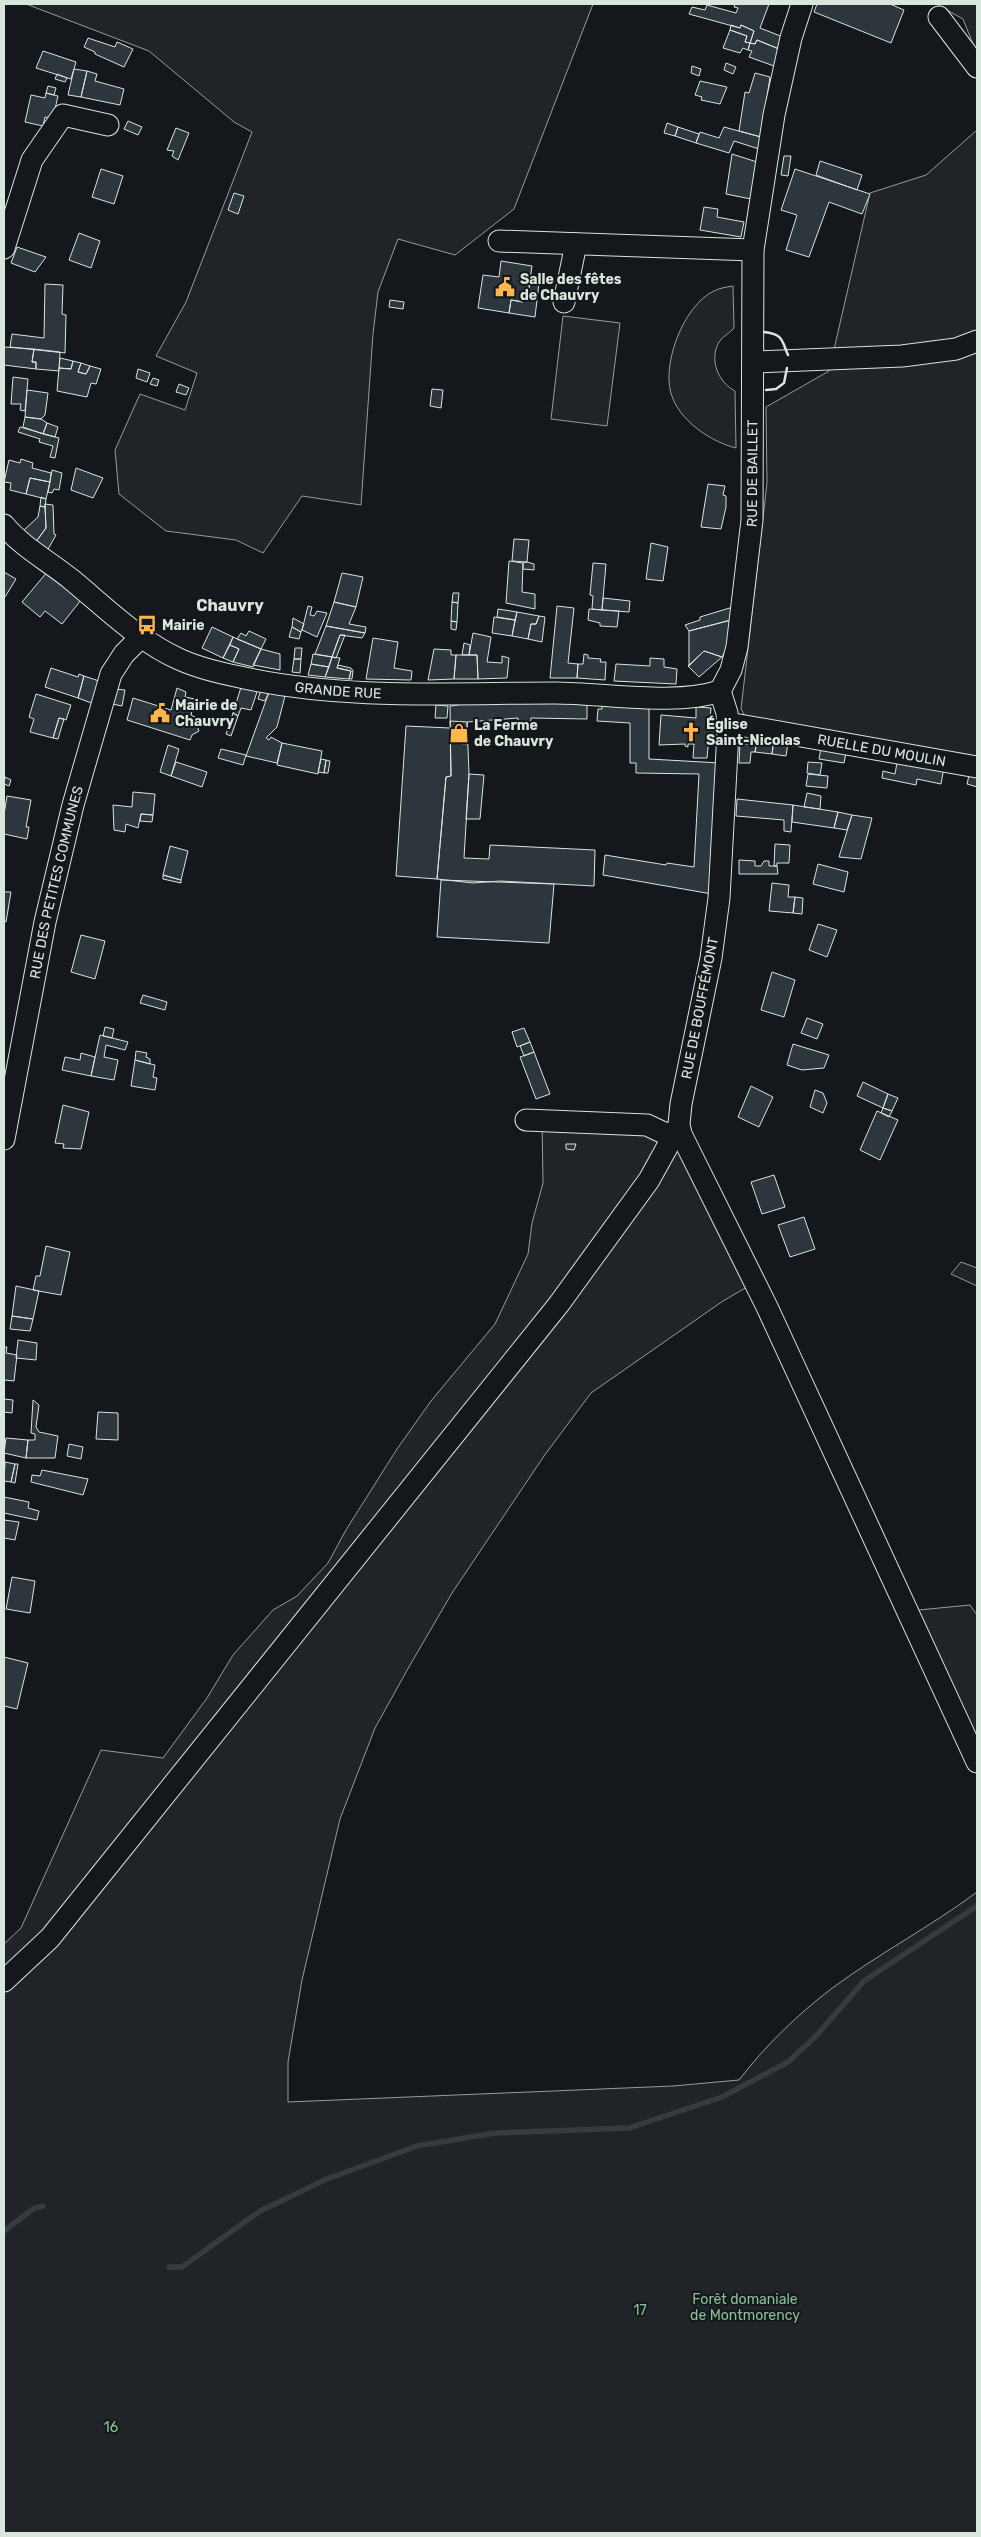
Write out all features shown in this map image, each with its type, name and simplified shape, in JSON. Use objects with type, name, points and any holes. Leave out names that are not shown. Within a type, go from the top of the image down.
[{"type":"street","name":"RUE DE BAILLET","points":[[720,690],[731,670],[737,647],[752,520],[753,250],[774,115],[791,38],[802,4]]},
{"type":"street","points":[[939,17],[977,67]]},
{"type":"street","points":[[4,248],[32,160],[63,115],[108,125]]},
{"type":"street","points":[[499,241],[753,250]]},
{"type":"street","points":[[564,302],[576,244]]},
{"type":"street","points":[[753,362],[902,356],[956,349],[977,341]]},
{"type":"street","name":"GRANDE RUE","points":[[4,525],[22,542],[67,576],[141,637],[181,660],[214,671],[264,682],[318,689],[382,693],[593,693],[673,698],[702,697],[720,690]]},
{"type":"street","name":"RUE DES PETITES COMMUNES","points":[[4,1139],[45,922],[73,805],[111,674],[124,654],[141,637]]},
{"type":"street","name":"RUE DE BOUFFÉMONT","points":[[720,690],[728,723],[719,898],[711,958],[681,1104],[679,1124],[681,1134],[767,1307],[977,1762]]},
{"type":"street","name":"RUELLE DU MOULIN","points":[[728,723],[977,767]]},
{"type":"street","points":[[526,1120],[647,1125],[664,1133],[681,1134]]},
{"type":"street","points":[[4,1980],[50,1938],[380,1529],[559,1304],[638,1195],[670,1142],[681,1134]]},
{"type":"green space","points":[[26,4],[593,4],[514,209],[455,255],[398,239],[378,292],[373,334],[361,505],[302,496],[263,553],[236,540],[166,531],[119,494],[115,450],[140,394],[185,410],[197,373],[156,356],[186,302],[252,132],[234,122],[149,51]]},
{"type":"green space","points":[[936,4],[977,4],[977,54],[963,19]]},
{"type":"green space","points":[[977,130],[977,767],[752,728],[741,709],[767,483],[766,407],[829,371],[870,193],[926,175]]},
{"type":"green space","points":[[733,286],[734,328],[719,342],[716,349],[715,363],[724,382],[735,391],[736,448],[708,436],[691,423],[678,408],[669,386],[672,355],[684,323],[703,298],[714,291]]},
{"type":"green space","points":[[563,316],[620,323],[607,426],[551,419]]},
{"type":"green space","points":[[542,1120],[677,1131],[754,1283],[723,1301],[591,1393],[544,1456],[452,1593],[410,1665],[375,1728],[340,1819],[302,1980],[288,2062],[288,2102],[673,2086],[739,2080],[771,2043],[818,1999],[849,1976],[977,1892],[977,2533],[4,2533],[4,1944],[21,1928],[101,1750],[163,1758],[207,1698],[233,1655],[273,1610],[297,1596],[328,1563],[346,1530],[397,1449],[431,1401],[495,1324],[528,1254],[532,1223],[543,1183]]},
{"type":"green space","points":[[961,1262],[977,1268],[977,1286],[951,1274]]},
{"type":"green space","points":[[970,1605],[977,1615],[977,1762],[908,1611]]},
{"type":"building","points":[[735,4],[769,4],[760,28],[783,37],[779,49],[757,40],[755,44],[750,43],[754,31],[741,25],[740,28],[689,14],[692,7],[705,10],[707,5],[736,13],[738,8],[734,7]]},
{"type":"building","points":[[817,4],[890,4],[904,10],[891,43],[814,12]]},
{"type":"building","points":[[731,25],[740,28],[741,25],[754,31],[750,43],[745,42],[747,36],[730,30]]},
{"type":"building","points":[[730,30],[747,36],[745,42],[750,43],[748,50],[743,48],[740,53],[723,48]]},
{"type":"building","points":[[88,38],[115,47],[117,42],[133,49],[124,67],[84,47]]},
{"type":"building","points":[[757,40],[779,49],[774,66],[749,57],[752,51],[748,50],[750,43],[755,44]]},
{"type":"building","points":[[43,51],[76,62],[71,79],[36,68]]},
{"type":"building","points":[[726,63],[736,67],[733,74],[724,70]]},
{"type":"building","points":[[692,66],[701,69],[699,76],[691,73]]},
{"type":"building","points":[[74,69],[87,71],[81,97],[68,95]]},
{"type":"building","points":[[87,71],[97,74],[95,81],[124,89],[120,105],[81,97]]},
{"type":"building","points":[[755,73],[770,77],[761,137],[739,131],[745,92],[749,93]]},
{"type":"building","points":[[57,74],[67,78],[65,82],[55,79]]},
{"type":"building","points":[[700,81],[727,87],[720,104],[701,100],[702,97],[695,95]]},
{"type":"building","points":[[48,86],[56,88],[54,95],[46,93]]},
{"type":"building","points":[[46,93],[58,96],[53,118],[45,117],[43,126],[25,122],[31,95],[45,98]]},
{"type":"building","points":[[128,121],[142,127],[138,135],[124,129]]},
{"type":"building","points":[[667,123],[678,127],[675,136],[664,133]]},
{"type":"building","points":[[678,127],[699,134],[696,143],[675,136]]},
{"type":"building","points":[[724,127],[761,137],[759,149],[734,141],[729,153],[696,143],[700,132],[719,138]]},
{"type":"building","points":[[176,128],[189,133],[178,160],[172,156],[174,151],[167,150]]},
{"type":"building","points":[[732,154],[757,162],[751,199],[726,194]]},
{"type":"building","points":[[784,156],[791,156],[788,176],[781,175]]},
{"type":"building","points":[[820,161],[862,175],[857,190],[816,175]]},
{"type":"building","points":[[101,169],[123,176],[114,204],[92,197]]},
{"type":"building","points":[[795,169],[870,194],[862,214],[829,202],[809,257],[786,250],[797,215],[781,210]]},
{"type":"building","points":[[234,193],[244,196],[238,214],[228,210]]},
{"type":"building","points":[[704,207],[718,209],[717,217],[744,222],[741,237],[700,230]]},
{"type":"building","points":[[79,233],[100,241],[91,268],[69,260]]},
{"type":"building","points":[[17,247],[46,257],[35,272],[11,263]]},
{"type":"building","name":"Salle des fêtes de Chauvry","points":[[501,261],[532,266],[528,294],[524,293],[523,302],[511,300],[509,313],[478,308],[483,275],[499,277]]},
{"type":"building","points":[[530,282],[539,283],[535,317],[509,313],[511,300],[523,302],[524,293],[528,294]]},
{"type":"building","points":[[45,284],[63,285],[62,314],[66,315],[65,353],[10,347],[12,334],[44,338]]},
{"type":"building","points":[[390,300],[404,302],[403,309],[389,307]]},
{"type":"building","points":[[4,347],[34,349],[32,362],[36,362],[36,369],[4,365]]},
{"type":"building","points":[[34,349],[60,352],[59,371],[36,369],[36,362],[32,362]]},
{"type":"building","points":[[60,358],[73,361],[71,369],[59,368]]},
{"type":"building","points":[[73,361],[81,363],[78,372],[86,374],[90,366],[101,369],[96,384],[91,383],[87,397],[57,391],[59,368],[71,369]]},
{"type":"building","points":[[81,363],[90,366],[86,374],[78,372]]},
{"type":"building","points":[[138,369],[150,373],[147,382],[136,378]]},
{"type":"building","points":[[13,377],[28,379],[25,411],[20,410],[21,404],[11,404]]},
{"type":"building","points":[[153,378],[159,380],[157,386],[150,384]]},
{"type":"building","points":[[179,384],[189,388],[186,395],[176,392]]},
{"type":"building","points":[[432,389],[443,390],[441,408],[430,406]]},
{"type":"building","points":[[27,390],[48,393],[45,415],[41,419],[25,417]]},
{"type":"building","points":[[25,417],[41,419],[47,423],[43,434],[23,427]]},
{"type":"building","points":[[47,423],[58,427],[55,437],[43,434]]},
{"type":"building","points":[[20,427],[59,438],[55,458],[50,457],[53,446],[39,442],[40,439],[18,432]]},
{"type":"building","points":[[21,459],[33,463],[32,468],[51,473],[50,482],[30,478],[26,494],[10,490],[11,483],[4,482],[9,460],[20,463]]},
{"type":"building","points":[[76,468],[103,478],[93,498],[71,490]]},
{"type":"building","points":[[52,470],[62,473],[59,490],[54,489],[52,493],[48,492]]},
{"type":"building","points":[[30,478],[50,482],[46,499],[26,494]]},
{"type":"building","points":[[708,484],[725,486],[723,495],[726,496],[726,507],[721,529],[701,527]]},
{"type":"building","points":[[41,497],[46,499],[45,507],[40,506]]},
{"type":"building","points":[[45,504],[53,505],[54,534],[56,535],[47,551],[35,543],[46,528]]},
{"type":"building","points":[[40,506],[45,507],[46,528],[35,543],[22,532],[38,517]]},
{"type":"building","points":[[514,539],[529,540],[527,562],[512,561]]},
{"type":"building","points":[[651,543],[668,547],[663,581],[646,579]]},
{"type":"building","points":[[509,561],[523,563],[522,592],[535,594],[535,609],[506,603]]},
{"type":"building","points":[[523,563],[534,564],[534,570],[523,569]]},
{"type":"building","points":[[593,563],[606,564],[602,610],[592,609],[593,596],[590,595]]},
{"type":"building","points":[[48,571],[81,600],[62,624],[45,611],[40,617],[22,602]]},
{"type":"building","points":[[4,572],[16,579],[5,597],[4,596]]},
{"type":"building","points":[[342,573],[363,577],[356,607],[334,602]]},
{"type":"building","points":[[453,593],[459,593],[458,603],[452,602]]},
{"type":"building","points":[[603,598],[630,601],[629,612],[602,610]]},
{"type":"building","points":[[334,602],[356,607],[349,624],[366,627],[365,633],[326,626]]},
{"type":"building","points":[[452,602],[458,603],[457,622],[451,621]]},
{"type":"building","points":[[308,606],[312,607],[310,615],[314,616],[317,611],[327,613],[317,637],[302,630]]},
{"type":"building","points":[[557,606],[574,608],[568,663],[578,664],[577,678],[550,678]]},
{"type":"building","points":[[733,607],[731,620],[689,631],[685,625],[700,620],[700,617]]},
{"type":"building","points":[[498,609],[517,612],[515,620],[497,617]]},
{"type":"building","points":[[589,609],[619,611],[617,627],[600,626],[600,623],[588,620]]},
{"type":"building","points":[[517,612],[539,616],[536,624],[531,624],[528,639],[512,636]]},
{"type":"building","points":[[539,616],[545,617],[542,642],[528,639],[531,624],[536,624]]},
{"type":"building","points":[[494,617],[515,620],[512,636],[492,633]]},
{"type":"building","points":[[293,618],[304,624],[301,632],[292,627]]},
{"type":"building","points":[[731,620],[726,650],[722,657],[704,651],[689,666],[689,631]]},
{"type":"building","points":[[451,621],[457,622],[456,630],[451,629]]},
{"type":"building","points":[[326,626],[365,633],[362,638],[340,635],[332,657],[315,654]]},
{"type":"building","points":[[212,627],[233,637],[223,658],[202,648]]},
{"type":"building","points":[[292,627],[301,632],[299,639],[289,637]]},
{"type":"building","points":[[249,631],[266,639],[261,649],[237,639],[241,633],[246,636]]},
{"type":"building","points":[[473,633],[491,637],[487,662],[502,663],[502,656],[509,658],[507,678],[478,679],[477,655],[469,655]]},
{"type":"building","points":[[340,635],[345,635],[336,658],[332,657]]},
{"type":"building","points":[[233,637],[261,649],[253,667],[233,662],[239,649],[230,645]]},
{"type":"building","points":[[373,638],[398,642],[394,668],[412,671],[411,680],[366,679]]},
{"type":"building","points":[[464,643],[470,645],[469,655],[462,655]]},
{"type":"building","points":[[230,645],[239,649],[233,662],[223,658]]},
{"type":"building","points":[[295,648],[302,648],[301,659],[294,659]]},
{"type":"building","points":[[261,649],[280,654],[280,670],[253,665]]},
{"type":"building","points":[[434,649],[451,650],[451,655],[456,655],[454,679],[428,680]]},
{"type":"building","points":[[704,651],[722,657],[699,677],[688,666]]},
{"type":"building","points":[[313,654],[332,657],[329,667],[311,664]]},
{"type":"building","points":[[584,654],[588,655],[588,658],[601,659],[600,662],[606,662],[605,680],[577,678],[578,664],[583,664]]},
{"type":"building","points":[[456,655],[477,655],[478,679],[454,679]]},
{"type":"building","points":[[332,657],[340,658],[337,668],[351,671],[349,679],[325,677]]},
{"type":"building","points":[[650,658],[664,659],[664,667],[677,669],[676,684],[614,681],[616,664],[650,666]]},
{"type":"building","points":[[294,659],[301,659],[300,673],[292,672]]},
{"type":"building","points":[[311,664],[329,667],[325,677],[308,675]]},
{"type":"building","points":[[338,665],[351,668],[353,671],[352,679],[349,679],[351,671],[337,668]]},
{"type":"building","points":[[51,668],[78,677],[79,674],[84,676],[78,698],[45,687]]},
{"type":"building","points":[[84,676],[99,681],[94,704],[78,698]]},
{"type":"building","points":[[242,684],[258,689],[251,710],[241,708],[238,716],[233,713]]},
{"type":"building","name":"Mairie de Chauvry","points":[[177,688],[186,692],[185,697],[195,699],[191,715],[197,718],[196,723],[199,731],[192,735],[190,740],[127,720],[133,698],[171,710]]},
{"type":"building","points":[[115,689],[125,690],[122,706],[112,704]]},
{"type":"building","points":[[261,690],[269,692],[265,701],[258,699]]},
{"type":"building","points":[[269,692],[285,696],[277,727],[266,738],[269,740],[271,737],[282,743],[277,763],[246,756]]},
{"type":"building","points":[[36,694],[71,705],[66,720],[59,718],[53,738],[30,732],[34,719],[29,717]]},
{"type":"building","points":[[497,700],[587,701],[587,719],[531,718],[530,728],[518,728],[518,718],[467,722],[469,774],[464,858],[489,859],[490,845],[595,850],[594,886],[500,881],[473,883],[437,879],[446,777],[451,776],[450,706]]},
{"type":"building","points":[[602,703],[649,705],[649,759],[720,763],[712,894],[603,875],[605,855],[666,865],[667,863],[694,867],[699,774],[636,773],[636,763],[630,763],[630,723],[597,721],[598,709],[602,709]]},
{"type":"building","points":[[436,705],[448,706],[447,718],[435,718]]},
{"type":"building","name":"Église Saint-Nicolas","points":[[696,707],[711,708],[710,719],[719,724],[720,741],[708,747],[707,758],[693,758],[694,744],[688,744],[688,747],[685,744],[659,745],[661,715],[696,718]]},
{"type":"building","points":[[233,713],[238,716],[231,736],[226,734]]},
{"type":"building","points":[[59,718],[64,719],[58,739],[53,738]]},
{"type":"building","name":"La Ferme de Chauvry","points":[[450,721],[467,722],[468,744],[451,743]]},
{"type":"building","points":[[406,726],[450,728],[451,776],[446,777],[437,879],[396,876]]},
{"type":"building","points":[[759,730],[775,733],[772,754],[755,752]]},
{"type":"building","points":[[775,733],[789,736],[786,756],[772,754]]},
{"type":"building","points":[[749,738],[757,740],[755,752],[751,752],[750,763],[739,763],[740,743],[748,744]]},
{"type":"building","points":[[822,742],[847,747],[844,763],[819,759]]},
{"type":"building","points":[[282,743],[322,751],[318,774],[277,765]]},
{"type":"building","points":[[168,745],[179,749],[171,776],[160,772]]},
{"type":"building","points":[[221,749],[246,755],[243,765],[218,758]]},
{"type":"building","points":[[898,757],[944,767],[941,784],[917,779],[916,785],[882,778],[883,771],[895,774]]},
{"type":"building","points":[[321,759],[326,760],[324,773],[318,772]]},
{"type":"building","points":[[326,760],[330,761],[328,773],[324,773]]},
{"type":"building","points":[[176,762],[207,772],[202,787],[171,776]]},
{"type":"building","points":[[808,762],[822,763],[820,775],[807,773]]},
{"type":"building","points":[[970,771],[977,773],[977,787],[967,784]]},
{"type":"building","points":[[469,774],[484,775],[480,819],[466,819]]},
{"type":"building","points":[[808,774],[828,776],[827,788],[806,786]]},
{"type":"building","points":[[5,777],[11,780],[9,786],[4,784]]},
{"type":"building","points":[[133,792],[155,794],[153,815],[141,814],[138,828],[126,824],[125,832],[114,830],[113,805],[132,807]]},
{"type":"building","points":[[807,793],[821,796],[820,809],[804,807]]},
{"type":"building","points":[[7,796],[31,800],[26,827],[29,827],[27,839],[4,834],[4,814]]},
{"type":"building","points":[[737,799],[793,805],[791,832],[784,831],[784,820],[736,816]]},
{"type":"building","points":[[793,805],[838,812],[834,828],[792,822]]},
{"type":"building","points":[[838,812],[852,815],[847,830],[834,828]]},
{"type":"building","points":[[141,814],[153,815],[152,822],[140,821]]},
{"type":"building","points":[[852,815],[872,818],[861,859],[839,857]]},
{"type":"building","points":[[775,844],[790,845],[789,863],[777,863],[777,866],[774,866]]},
{"type":"building","points":[[170,846],[188,851],[181,880],[163,875]]},
{"type":"building","points":[[739,860],[755,861],[755,866],[761,866],[764,861],[769,861],[769,866],[777,866],[778,874],[739,874]]},
{"type":"building","points":[[818,864],[848,872],[844,892],[813,884]]},
{"type":"building","points":[[163,875],[181,880],[181,883],[163,879]]},
{"type":"building","points":[[441,880],[554,884],[549,943],[437,937]]},
{"type":"building","points":[[772,883],[789,885],[788,897],[795,897],[793,913],[769,911]]},
{"type":"building","points":[[4,892],[11,892],[6,922],[4,921]]},
{"type":"building","points":[[795,897],[803,898],[802,914],[793,913]]},
{"type":"building","points":[[818,924],[837,930],[827,957],[809,950]]},
{"type":"building","points":[[81,935],[105,941],[95,979],[71,972]]},
{"type":"building","points":[[772,972],[795,980],[784,1017],[761,1010]]},
{"type":"building","points":[[143,995],[167,1002],[165,1010],[140,1003]]},
{"type":"building","points":[[807,1018],[823,1024],[817,1039],[801,1033]]},
{"type":"building","points":[[105,1027],[114,1029],[112,1038],[103,1036]]},
{"type":"building","points":[[524,1028],[530,1042],[517,1047],[512,1032]]},
{"type":"building","points":[[100,1035],[128,1042],[125,1050],[106,1045],[104,1057],[118,1060],[114,1080],[91,1076]]},
{"type":"building","points":[[530,1042],[534,1052],[524,1056],[520,1046]]},
{"type":"building","points":[[793,1044],[829,1055],[824,1068],[802,1070],[787,1065]]},
{"type":"building","points":[[136,1051],[147,1053],[146,1057],[150,1059],[150,1064],[135,1060]]},
{"type":"building","points":[[534,1052],[550,1094],[536,1099],[520,1057]]},
{"type":"building","points":[[81,1053],[95,1057],[91,1076],[62,1070],[65,1057],[80,1060]]},
{"type":"building","points":[[135,1060],[155,1065],[153,1077],[157,1078],[155,1090],[131,1086]]},
{"type":"building","points":[[863,1082],[888,1094],[883,1108],[857,1096]]},
{"type":"building","points":[[751,1086],[773,1097],[759,1127],[738,1117]]},
{"type":"building","points":[[815,1090],[823,1093],[827,1103],[823,1113],[810,1107]]},
{"type":"building","points":[[888,1094],[898,1098],[892,1111],[883,1108]]},
{"type":"building","points":[[63,1105],[89,1112],[81,1149],[63,1148],[64,1144],[55,1143]]},
{"type":"building","points":[[883,1108],[892,1111],[889,1117],[881,1113]]},
{"type":"building","points":[[877,1111],[898,1120],[880,1160],[860,1150]]},
{"type":"building","points":[[566,1144],[576,1144],[574,1150],[566,1149]]},
{"type":"building","points":[[774,1175],[785,1207],[762,1214],[751,1182]]},
{"type":"building","points":[[804,1217],[815,1249],[790,1257],[778,1225]]},
{"type":"building","points":[[46,1246],[70,1252],[61,1295],[33,1290],[36,1276],[40,1276]]},
{"type":"building","points":[[16,1286],[39,1291],[33,1319],[12,1316]]},
{"type":"building","points":[[12,1316],[33,1319],[30,1331],[10,1329]]},
{"type":"building","points":[[18,1340],[37,1343],[36,1360],[16,1358]]},
{"type":"building","points":[[4,1347],[7,1347],[6,1353],[17,1355],[14,1381],[4,1380]]},
{"type":"building","points":[[4,1399],[13,1400],[12,1413],[4,1412]]},
{"type":"building","points":[[33,1400],[39,1405],[36,1427],[39,1432],[58,1436],[55,1458],[26,1458],[28,1440],[35,1440],[35,1434],[31,1433]]},
{"type":"building","points":[[98,1412],[118,1413],[118,1440],[96,1439]]},
{"type":"building","points":[[6,1438],[28,1440],[26,1458],[4,1453]]},
{"type":"building","points":[[69,1444],[83,1447],[81,1459],[67,1456]]},
{"type":"building","points":[[5,1462],[15,1464],[11,1482],[4,1481]]},
{"type":"building","points":[[15,1464],[18,1464],[15,1483],[11,1482]]},
{"type":"building","points":[[42,1470],[88,1479],[83,1495],[31,1482],[32,1475],[40,1476]]},
{"type":"building","points":[[4,1497],[29,1502],[28,1508],[39,1511],[37,1520],[4,1513]]},
{"type":"building","points":[[4,1520],[19,1522],[15,1540],[4,1538]]},
{"type":"building","points":[[12,1577],[35,1581],[30,1613],[6,1609]]},
{"type":"building","points":[[4,1657],[28,1663],[17,1709],[4,1706]]},
{"type":"waterway","points":[[169,2267],[182,2267],[260,2211],[327,2179],[417,2146],[495,2133],[629,2128],[722,2097],[788,2062],[816,2036],[864,1981],[977,1906]]},
{"type":"waterway","points":[[4,2231],[33,2209],[43,2206]]},
{"type":"wall","points":[[764,332],[779,337],[788,355]]},
{"type":"wall","points":[[766,390],[776,389],[784,383],[787,368]]},
{"type":"place","name":"Salle des fêtes de Chauvry","points":[[505,287]]},
{"type":"place","name":"Mairie","points":[[147,625]]},
{"type":"place","name":"Mairie de Chauvry","points":[[160,713]]},
{"type":"place","name":"Église Saint-Nicolas","points":[[691,732]]},
{"type":"place","name":"La Ferme de Chauvry","points":[[459,733]]},
{"type":"district","name":"Chauvry","points":[[230,605]]},
{"type":"park label","name":"Forêt domaniale de Montmorency","points":[[745,2308]]},
{"type":"park label","name":"17","points":[[640,2310]]},
{"type":"park label","name":"16","points":[[111,2427]]}]
